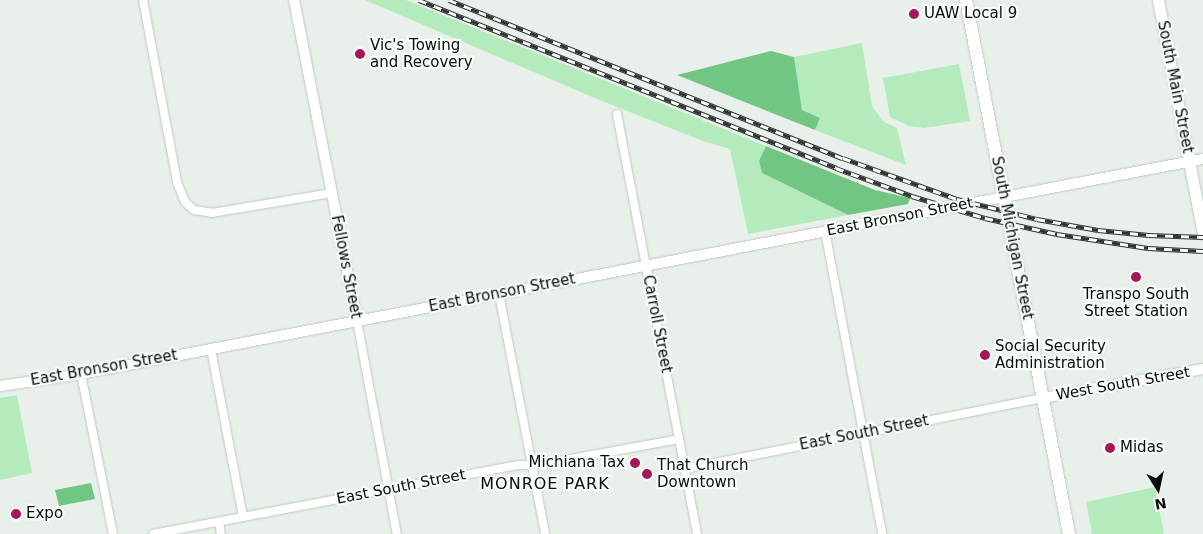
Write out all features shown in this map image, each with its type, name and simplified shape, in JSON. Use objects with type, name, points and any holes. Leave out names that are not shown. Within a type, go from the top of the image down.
[{"type":"main road","name":"South Michigan Street","points":[[966,0],[1069,534]]},
{"type":"main road","name":"South Main Street","points":[[1158,0],[1203,234]]},
{"type":"street","points":[[143,0],[178,182],[185,202],[194,210],[212,213],[332,193]]},
{"type":"street","name":"Fellows Street","points":[[294,0],[397,534]]},
{"type":"street","name":"Carroll Street","points":[[617,114],[696,534]]},
{"type":"street","name":"East Bronson Street","points":[[0,386],[81,374],[1203,159]]},
{"type":"street","points":[[824,231],[882,534]]},
{"type":"street","points":[[499,294],[545,534]]},
{"type":"street","points":[[211,349],[243,517]]},
{"type":"street","name":"West South Street","points":[[1043,398],[1203,369]]},
{"type":"street","points":[[81,374],[113,534]]},
{"type":"street","name":"East South Street","points":[[684,468],[1043,398]]},
{"type":"street","name":"East South Street","points":[[153,534],[389,489],[531,464],[543,464],[678,439]]},
{"type":"street","points":[[219,522],[221,534]]},
{"type":"green space","points":[[365,0],[406,0],[766,146],[759,161],[762,173],[848,215],[748,234],[730,149],[703,141],[597,99]]},
{"type":"green space","points":[[862,43],[872,106],[884,122],[897,128],[906,165],[815,130],[820,118],[802,111],[794,57]]},
{"type":"green space","points":[[771,51],[794,57],[802,110],[820,118],[815,130],[677,75]]},
{"type":"green space","points":[[959,64],[970,121],[924,128],[909,126],[890,117],[883,78]]},
{"type":"green space","points":[[766,146],[875,190],[910,198],[908,204],[848,215],[762,173],[759,161]]},
{"type":"green space","points":[[17,395],[32,473],[0,480],[0,398]]},
{"type":"green space","points":[[91,483],[95,499],[59,506],[55,490]]},
{"type":"green space","points":[[1155,487],[1164,534],[1092,534],[1086,502]]},
{"type":"railway","points":[[419,0],[836,168],[912,196],[985,218],[1057,234],[1148,248],[1203,251]]},
{"type":"railway","points":[[449,0],[843,158],[957,199],[1037,219],[1098,230],[1149,235],[1203,237]]},
{"type":"place","name":"UAW Local 9","points":[[914,14]]},
{"type":"place","name":"Vic's Towing and Recovery","points":[[360,54]]},
{"type":"place","name":"Transpo South Street Station","points":[[1136,277]]},
{"type":"place","name":"Social Security Administration","points":[[985,355]]},
{"type":"place","name":"Midas","points":[[1110,448]]},
{"type":"place","name":"Michiana Tax","points":[[635,463]]},
{"type":"place","name":"That Church Downtown","points":[[647,474]]},
{"type":"place","name":"Expo","points":[[16,514]]},
{"type":"district","name":"MONROE PARK","points":[[545,484]]}]
